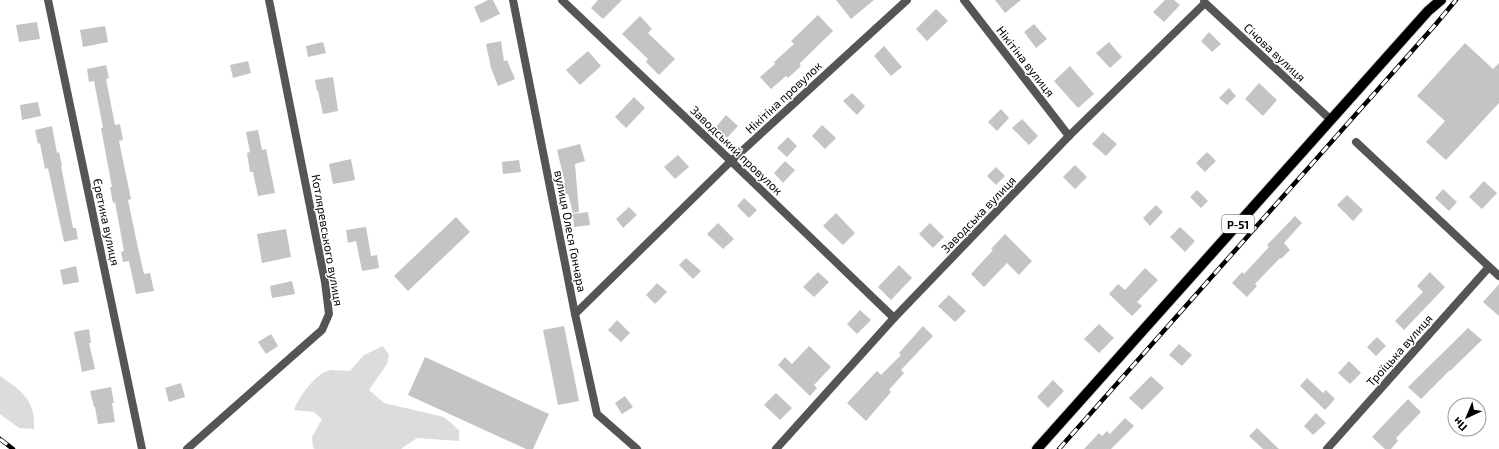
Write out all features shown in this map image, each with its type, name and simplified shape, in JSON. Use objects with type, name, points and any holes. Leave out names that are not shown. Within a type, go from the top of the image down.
[{"type":"main road","name":"Р-51","points":[[1037,449],[1428,11],[1441,0]]},
{"type":"street","name":"Єретика вулиця","points":[[48,0],[142,449]]},
{"type":"street","name":"Котляревського вулиця","points":[[187,449],[322,330],[329,314],[325,282],[269,0]]},
{"type":"street","name":"вулиця Олеся Гончара","points":[[513,0],[575,314],[597,414],[638,449]]},
{"type":"street","name":"Заводський провулок","points":[[562,0],[732,161],[894,318]]},
{"type":"street","name":"Нікітіна провулок","points":[[575,314],[732,161],[907,0]]},
{"type":"street","name":"Нікітіна вулиця","points":[[964,0],[1069,136]]},
{"type":"street","name":"Заводська вулиця","points":[[776,449],[894,318],[1069,136],[1205,2]]},
{"type":"street","name":"Січова вулиця","points":[[1205,2],[1331,120]]},
{"type":"street","points":[[1356,142],[1499,276]]},
{"type":"street","name":"Троїцька вулиця","points":[[1327,449],[1489,267]]},
{"type":"shaded area","points":[[383,346],[389,355],[387,364],[369,390],[384,403],[444,417],[459,430],[459,441],[417,438],[401,449],[313,448],[312,437],[322,419],[314,412],[294,410],[304,392],[314,380],[325,372],[331,370],[350,371],[364,355]]},
{"type":"shaded area","points":[[0,376],[26,397],[30,404],[34,419],[34,429],[19,428],[0,414]]},
{"type":"building","points":[[488,0],[493,0],[500,14],[481,23],[474,7]]},
{"type":"building","points":[[598,0],[622,0],[603,19],[591,8]]},
{"type":"building","points":[[836,0],[874,0],[851,19]]},
{"type":"building","points":[[995,0],[1021,0],[1005,13]]},
{"type":"building","points":[[1165,0],[1174,0],[1180,5],[1164,22],[1153,12]]},
{"type":"building","points":[[936,9],[948,21],[927,41],[916,29]]},
{"type":"building","points":[[818,15],[833,31],[799,64],[801,66],[788,78],[786,76],[771,89],[760,77],[794,44],[791,41]]},
{"type":"building","points":[[640,16],[652,29],[648,33],[675,59],[659,75],[646,62],[648,59],[622,34]]},
{"type":"building","points":[[37,22],[40,39],[19,42],[16,25]]},
{"type":"building","points":[[1034,24],[1047,39],[1036,48],[1024,32]]},
{"type":"building","points":[[105,26],[108,42],[83,47],[80,30]]},
{"type":"building","points":[[1209,32],[1221,44],[1212,52],[1201,41]]},
{"type":"building","points":[[501,41],[504,61],[507,60],[515,79],[498,86],[491,68],[486,44]]},
{"type":"building","points":[[323,42],[326,53],[308,57],[306,46]]},
{"type":"building","points":[[1109,42],[1122,57],[1110,68],[1096,53]]},
{"type":"building","points":[[1465,43],[1493,69],[1499,63],[1499,103],[1446,160],[1426,142],[1445,121],[1417,96]]},
{"type":"building","points":[[884,46],[902,67],[891,76],[874,56]]},
{"type":"building","points":[[588,51],[601,66],[580,85],[566,70]]},
{"type":"building","points":[[248,61],[251,73],[233,78],[230,65]]},
{"type":"building","points":[[106,65],[109,78],[106,79],[115,125],[120,124],[123,140],[119,141],[131,199],[128,200],[138,248],[144,274],[150,273],[154,291],[136,294],[129,261],[123,262],[121,252],[124,251],[115,202],[113,203],[110,187],[112,187],[101,128],[103,128],[94,81],[89,82],[87,69]]},
{"type":"building","points":[[1070,66],[1094,94],[1078,108],[1054,81]]},
{"type":"building","points":[[333,77],[338,111],[323,114],[315,80]]},
{"type":"building","points":[[1259,83],[1277,100],[1263,116],[1245,99]]},
{"type":"building","points":[[1229,88],[1236,96],[1227,105],[1219,98]]},
{"type":"building","points":[[852,93],[865,106],[857,115],[843,101]]},
{"type":"building","points":[[634,97],[645,108],[626,128],[615,117]]},
{"type":"building","points":[[38,102],[41,116],[22,120],[20,105]]},
{"type":"building","points":[[1001,109],[1009,118],[997,131],[988,122]]},
{"type":"building","points":[[726,115],[738,126],[727,138],[716,127]]},
{"type":"building","points":[[1022,119],[1038,136],[1029,145],[1012,128]]},
{"type":"building","points":[[822,125],[836,138],[825,149],[812,136]]},
{"type":"building","points":[[52,126],[57,153],[59,152],[62,166],[73,228],[76,228],[78,239],[64,242],[48,168],[45,169],[40,143],[38,144],[35,130]]},
{"type":"building","points":[[258,130],[262,150],[266,149],[275,193],[258,196],[253,172],[250,172],[247,153],[250,152],[246,132]]},
{"type":"building","points":[[1103,132],[1117,144],[1106,156],[1092,144]]},
{"type":"building","points":[[788,137],[797,146],[787,157],[777,148]]},
{"type":"building","points":[[580,144],[585,161],[575,164],[579,212],[573,213],[568,194],[563,194],[562,184],[565,183],[557,150]]},
{"type":"building","points":[[1207,152],[1216,161],[1205,172],[1196,163]]},
{"type":"building","points":[[678,155],[689,167],[675,179],[664,167]]},
{"type":"building","points":[[351,159],[355,180],[333,184],[329,164]]},
{"type":"building","points":[[519,160],[521,172],[503,174],[502,162]]},
{"type":"building","points":[[785,161],[795,170],[783,183],[774,173]]},
{"type":"building","points":[[1075,165],[1087,177],[1075,189],[1063,177]]},
{"type":"building","points":[[996,167],[1005,176],[996,185],[987,176]]},
{"type":"building","points":[[1484,181],[1497,193],[1482,209],[1469,197]]},
{"type":"building","points":[[1443,189],[1457,202],[1449,211],[1435,198]]},
{"type":"building","points":[[1197,190],[1208,201],[1201,208],[1190,197]]},
{"type":"building","points":[[1347,195],[1363,210],[1353,221],[1337,205]]},
{"type":"building","points":[[744,198],[757,210],[749,218],[737,206]]},
{"type":"building","points":[[1156,205],[1163,212],[1150,226],[1143,218]]},
{"type":"building","points":[[629,207],[637,215],[623,228],[616,219]]},
{"type":"building","points":[[588,212],[590,225],[574,227],[573,214]]},
{"type":"building","points":[[836,213],[855,233],[843,245],[823,226]]},
{"type":"building","points":[[1295,216],[1302,223],[1284,243],[1290,250],[1281,259],[1280,258],[1255,284],[1257,286],[1247,297],[1232,283],[1242,272],[1244,274],[1269,247],[1267,245]]},
{"type":"building","points":[[456,217],[470,232],[408,291],[394,276]]},
{"type":"building","points":[[718,223],[734,239],[723,249],[707,234]]},
{"type":"building","points":[[930,223],[944,237],[933,248],[919,234]]},
{"type":"building","points":[[366,227],[371,256],[377,255],[379,268],[362,271],[356,241],[348,243],[346,230]]},
{"type":"building","points":[[1180,227],[1195,241],[1185,252],[1170,237]]},
{"type":"building","points":[[286,229],[291,257],[262,263],[257,234]]},
{"type":"building","points":[[1005,234],[1032,261],[1019,275],[1007,263],[984,287],[971,274],[993,250],[991,249]]},
{"type":"building","points":[[686,258],[701,271],[693,279],[679,265]]},
{"type":"building","points":[[899,265],[912,278],[891,300],[878,287]]},
{"type":"building","points":[[76,266],[79,282],[63,285],[60,270]]},
{"type":"building","points":[[1145,268],[1158,280],[1137,302],[1142,306],[1132,316],[1109,294],[1118,284],[1125,290]]},
{"type":"building","points":[[818,272],[829,282],[814,297],[803,287]]},
{"type":"building","points":[[1430,272],[1445,287],[1404,330],[1395,321],[1423,292],[1417,286]]},
{"type":"building","points":[[292,281],[295,294],[272,298],[270,286]]},
{"type":"building","points":[[657,283],[667,292],[655,304],[646,295]]},
{"type":"building","points":[[1499,284],[1499,316],[1483,302]]},
{"type":"building","points":[[949,295],[966,311],[955,322],[938,306]]},
{"type":"building","points":[[860,310],[871,320],[857,334],[847,324]]},
{"type":"building","points":[[617,320],[630,333],[621,342],[608,330]]},
{"type":"building","points":[[1099,324],[1114,338],[1099,353],[1084,339]]},
{"type":"building","points":[[564,326],[579,401],[558,405],[543,330]]},
{"type":"building","points":[[923,326],[933,336],[901,370],[904,373],[889,390],[891,392],[866,421],[847,403],[877,371],[881,375],[901,355],[899,353]]},
{"type":"building","points":[[1468,328],[1482,340],[1421,399],[1408,387]]},
{"type":"building","points":[[89,329],[91,343],[89,343],[95,369],[82,372],[74,332]]},
{"type":"building","points":[[271,334],[278,346],[266,354],[258,342]]},
{"type":"building","points":[[1377,337],[1386,346],[1376,356],[1367,347]]},
{"type":"building","points":[[1179,344],[1192,355],[1182,366],[1169,355]]},
{"type":"building","points":[[809,346],[831,367],[814,385],[817,388],[810,396],[778,365],[785,357],[792,364]]},
{"type":"building","points":[[425,357],[549,414],[533,449],[526,449],[408,395]]},
{"type":"building","points":[[1349,361],[1361,373],[1350,384],[1338,373]]},
{"type":"building","points":[[1151,376],[1164,388],[1142,410],[1129,398]]},
{"type":"building","points":[[1307,378],[1323,393],[1326,390],[1335,399],[1325,410],[1300,386]]},
{"type":"building","points":[[1053,380],[1064,391],[1048,408],[1037,397]]},
{"type":"building","points":[[181,383],[185,397],[169,402],[165,388]]},
{"type":"building","points":[[111,387],[115,422],[98,424],[90,391]]},
{"type":"building","points":[[776,393],[792,408],[780,420],[764,405]]},
{"type":"building","points":[[625,396],[633,407],[622,414],[615,403]]},
{"type":"building","points":[[1408,399],[1421,412],[1396,438],[1398,441],[1391,449],[1385,449],[1372,437]]},
{"type":"building","points":[[1316,413],[1326,423],[1313,435],[1304,426]]},
{"type":"building","points":[[1125,418],[1134,426],[1111,449],[1084,449],[1099,433],[1102,436],[1107,431],[1110,434]]},
{"type":"building","points":[[1257,428],[1279,449],[1263,449],[1249,436]]},
{"type":"railway","points":[[1059,449],[1456,0]]},
{"type":"railway","points":[[0,439],[13,449]]}]
